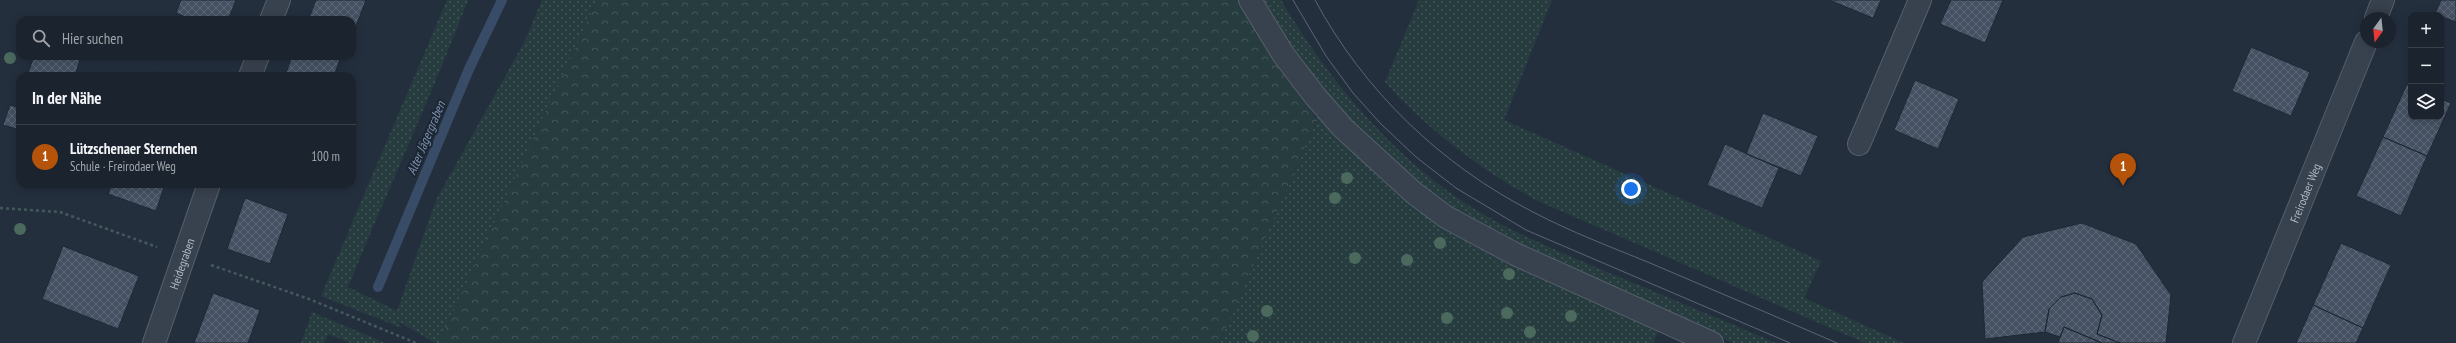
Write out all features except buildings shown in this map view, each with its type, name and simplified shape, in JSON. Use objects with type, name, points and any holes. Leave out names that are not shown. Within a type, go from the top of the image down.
[{"type":"street","points":[[273,16],[279,0]]},
{"type":"street","points":[[1250,0],[1283,54],[1315,96],[1343,128],[1414,193],[1446,217],[1515,254],[1712,343]]},
{"type":"street","points":[[1860,144],[1920,0]]},
{"type":"street","points":[[2378,12],[2383,0]]},
{"type":"street","name":"Freirodaer Weg","points":[[2244,343],[2364,48]]},
{"type":"street","points":[[252,72],[256,60]]},
{"type":"street","name":"Heidegraben","points":[[154,343],[208,188]]},
{"type":"path","points":[[0,208],[60,212],[309,299],[416,343]]},
{"type":"green space","points":[[447,0],[468,0],[348,287],[397,311],[436,200],[525,41],[542,0],[597,0],[439,343],[435,343],[396,320],[402,328],[321,296]]},
{"type":"green space","points":[[597,0],[1242,0],[1317,120],[1219,343],[439,343]]},
{"type":"green space","points":[[1257,0],[1281,0],[1322,62],[1369,120],[1423,171],[1452,194],[1483,214],[1529,238],[1776,343],[1733,343],[1518,246],[1450,209],[1347,124]]},
{"type":"green space","points":[[1419,0],[1552,0],[1504,120],[1821,261],[1804,298],[1904,343],[1865,343],[1538,201],[1496,176],[1456,148],[1437,133],[1385,82]]},
{"type":"green space","points":[[1318,111],[1511,260],[1658,332],[1653,343],[1219,343],[1317,120]]},
{"type":"green space","points":[[312,312],[385,343],[351,343],[328,334],[324,343],[301,343]]},
{"type":"waterway","name":"Alter Jägergraben","points":[[378,287],[469,69],[502,0]]},
{"type":"tram line","points":[[1293,0],[1326,56],[1353,93],[1381,124],[1416,157],[1456,188],[1526,230],[1790,343]]},
{"type":"tram line","points":[[1315,0],[1357,65],[1381,95],[1437,148],[1467,172],[1499,193],[1576,233],[1837,343]]},
{"type":"place","name":"Lützschenaer Sternchen","points":[[2123,186]]}]
